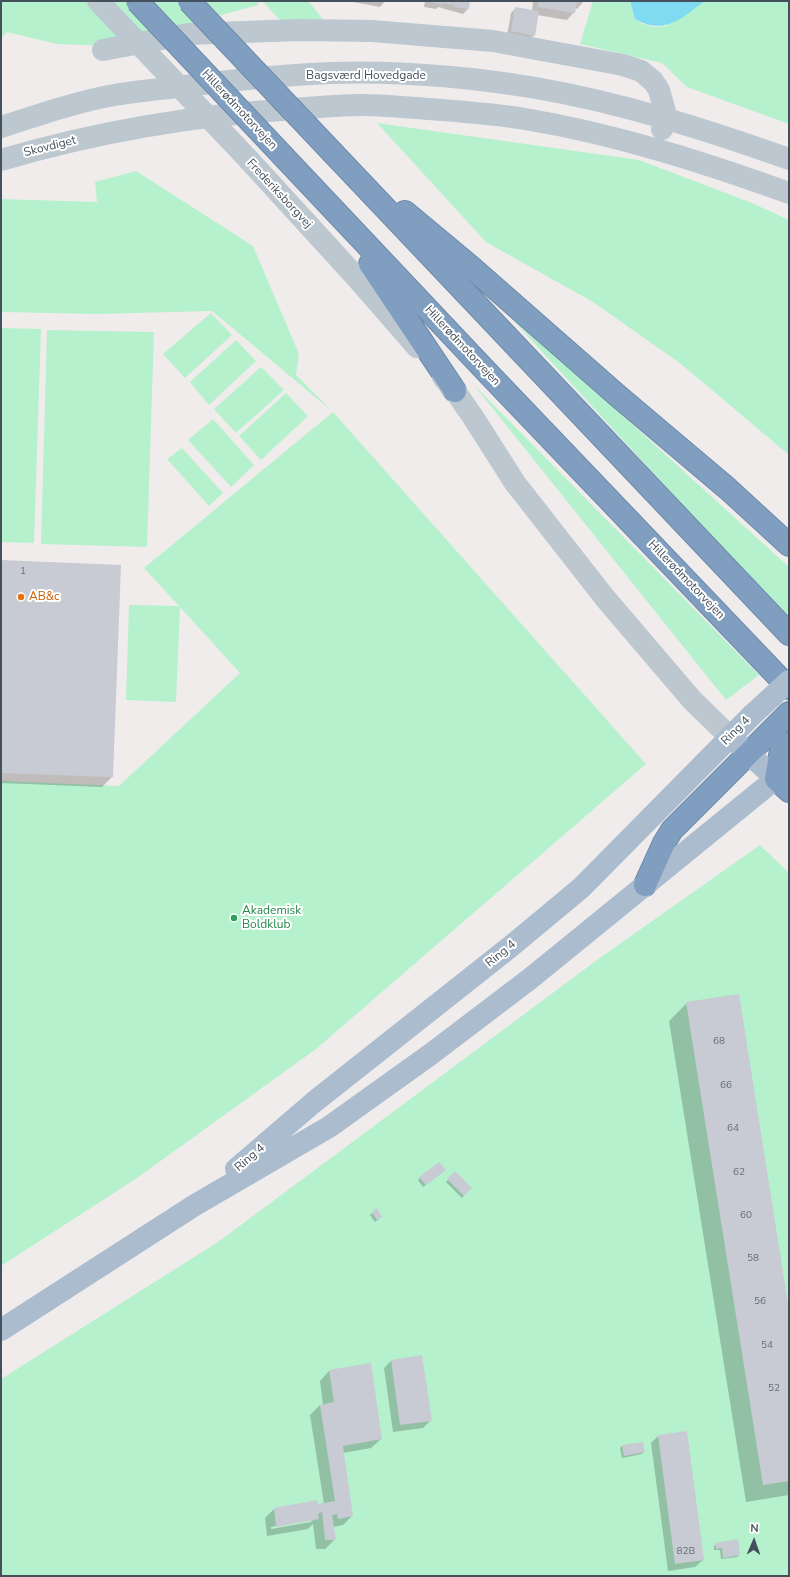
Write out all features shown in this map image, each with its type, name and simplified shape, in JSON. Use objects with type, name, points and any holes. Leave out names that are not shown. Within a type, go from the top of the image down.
[{"type":"highway","name":"Hillerødmotorvejen","points":[[137,1],[333,210],[789,688]]},
{"type":"highway","points":[[189,1],[789,634]]},
{"type":"highway","points":[[333,153],[471,267],[618,396],[728,489],[789,545]]},
{"type":"highway","points":[[333,210],[455,391]]},
{"type":"highway","points":[[645,885],[664,842],[672,830],[789,713]]},
{"type":"main road","name":"Ring 4","points":[[194,1205],[314,1102],[581,888],[751,716],[789,681]]},
{"type":"main road","points":[[730,737],[748,753],[785,766]]},
{"type":"main road","name":"Ring 4","points":[[1,1330],[194,1205],[335,1122],[431,1054],[531,978],[645,885],[785,766]]},
{"type":"street","name":"Frederiksborgvej","points":[[98,1],[249,160],[356,277],[455,391],[515,483],[605,598],[692,700],[730,737]]},
{"type":"street","points":[[103,50],[188,34],[299,30],[372,31],[493,42],[623,65],[641,71],[653,81],[658,90],[667,119],[654,148],[744,176],[789,193]]},
{"type":"street","name":"Bagsværd Hovedgade","points":[[1,127],[64,107],[112,96],[240,80],[332,73],[406,74],[476,80],[537,88],[604,102],[667,119],[789,159]]},
{"type":"street","name":"Skovdiget","points":[[1,160],[45,147],[99,135],[175,122],[246,112],[364,105],[456,111],[524,119],[589,132],[654,148]]},
{"type":"green space","points":[[1,1],[258,1],[258,5],[108,46],[57,44],[7,32],[1,38]]},
{"type":"green space","points":[[262,1],[308,1],[326,23],[282,22]]},
{"type":"green space","points":[[593,1],[630,1],[635,19],[643,24],[654,27],[665,26],[686,15],[705,1],[789,1],[789,124],[687,87],[662,63],[580,44]]},
{"type":"green space","points":[[377,123],[639,160],[752,203],[789,220],[789,455],[681,364],[593,302],[486,242]]},
{"type":"green space","points":[[136,171],[253,246],[299,354],[296,375],[333,412],[212,311],[96,314],[1,312],[1,199],[97,202],[95,182]]},
{"type":"green space","points":[[491,296],[789,567],[789,621]]},
{"type":"green space","points":[[211,313],[232,335],[185,378],[163,354]]},
{"type":"green space","points":[[1,328],[41,329],[34,543],[1,542]]},
{"type":"green space","points":[[47,330],[154,332],[147,547],[41,544]]},
{"type":"green space","points":[[236,340],[256,361],[209,405],[190,382]]},
{"type":"green space","points":[[261,367],[284,390],[236,433],[214,409]]},
{"type":"green space","points":[[474,385],[759,675],[726,700]]},
{"type":"green space","points":[[286,393],[308,416],[261,460],[239,436]]},
{"type":"green space","name":"Akademisk Boldklub","points":[[333,412],[646,764],[316,1049],[137,1178],[1,1266],[1,781],[119,786],[240,673],[180,607],[176,702],[126,700],[129,605],[179,606],[144,568]]},
{"type":"green space","points":[[213,419],[254,465],[231,487],[188,440]]},
{"type":"green space","points":[[182,448],[223,493],[209,506],[167,459]]},
{"type":"green space","points":[[760,845],[789,873],[789,1576],[1,1576],[1,1379],[218,1242],[597,960]]},
{"type":"water","points":[[630,1],[705,1],[672,23],[655,26],[645,24],[635,19]]},
{"type":"building","points":[[427,1],[470,1],[469,9],[455,7],[455,5],[442,3],[442,5]]},
{"type":"building","points":[[539,1],[577,1],[575,13],[538,7]]},
{"type":"building","points":[[515,7],[539,11],[535,36],[511,31]]},
{"type":"building","points":[[1,560],[121,565],[113,777],[1,773]]},
{"type":"building","points":[[739,994],[789,1310],[789,1481],[763,1485],[686,1002]]},
{"type":"building","points":[[439,1162],[446,1170],[426,1185],[419,1177]]},
{"type":"building","points":[[455,1171],[472,1188],[464,1196],[447,1179]]},
{"type":"building","points":[[377,1208],[382,1217],[377,1220],[372,1212]]},
{"type":"building","points":[[422,1355],[432,1421],[400,1425],[391,1360]]},
{"type":"building","points":[[371,1363],[382,1439],[343,1446],[353,1516],[338,1519],[337,1514],[332,1515],[336,1540],[325,1540],[322,1512],[318,1514],[319,1519],[276,1527],[274,1508],[317,1500],[318,1504],[335,1501],[320,1405],[334,1402],[329,1370]]},
{"type":"building","points":[[687,1431],[704,1560],[675,1564],[658,1435]]},
{"type":"building","points":[[643,1442],[645,1452],[624,1456],[622,1445]]},
{"type":"building","points":[[738,1539],[740,1555],[723,1558],[722,1548],[716,1549],[715,1543]]},
{"type":"place","name":"AB&c","points":[[21,597]]},
{"type":"place","name":"Akademisk Boldklub","points":[[234,918]]}]
